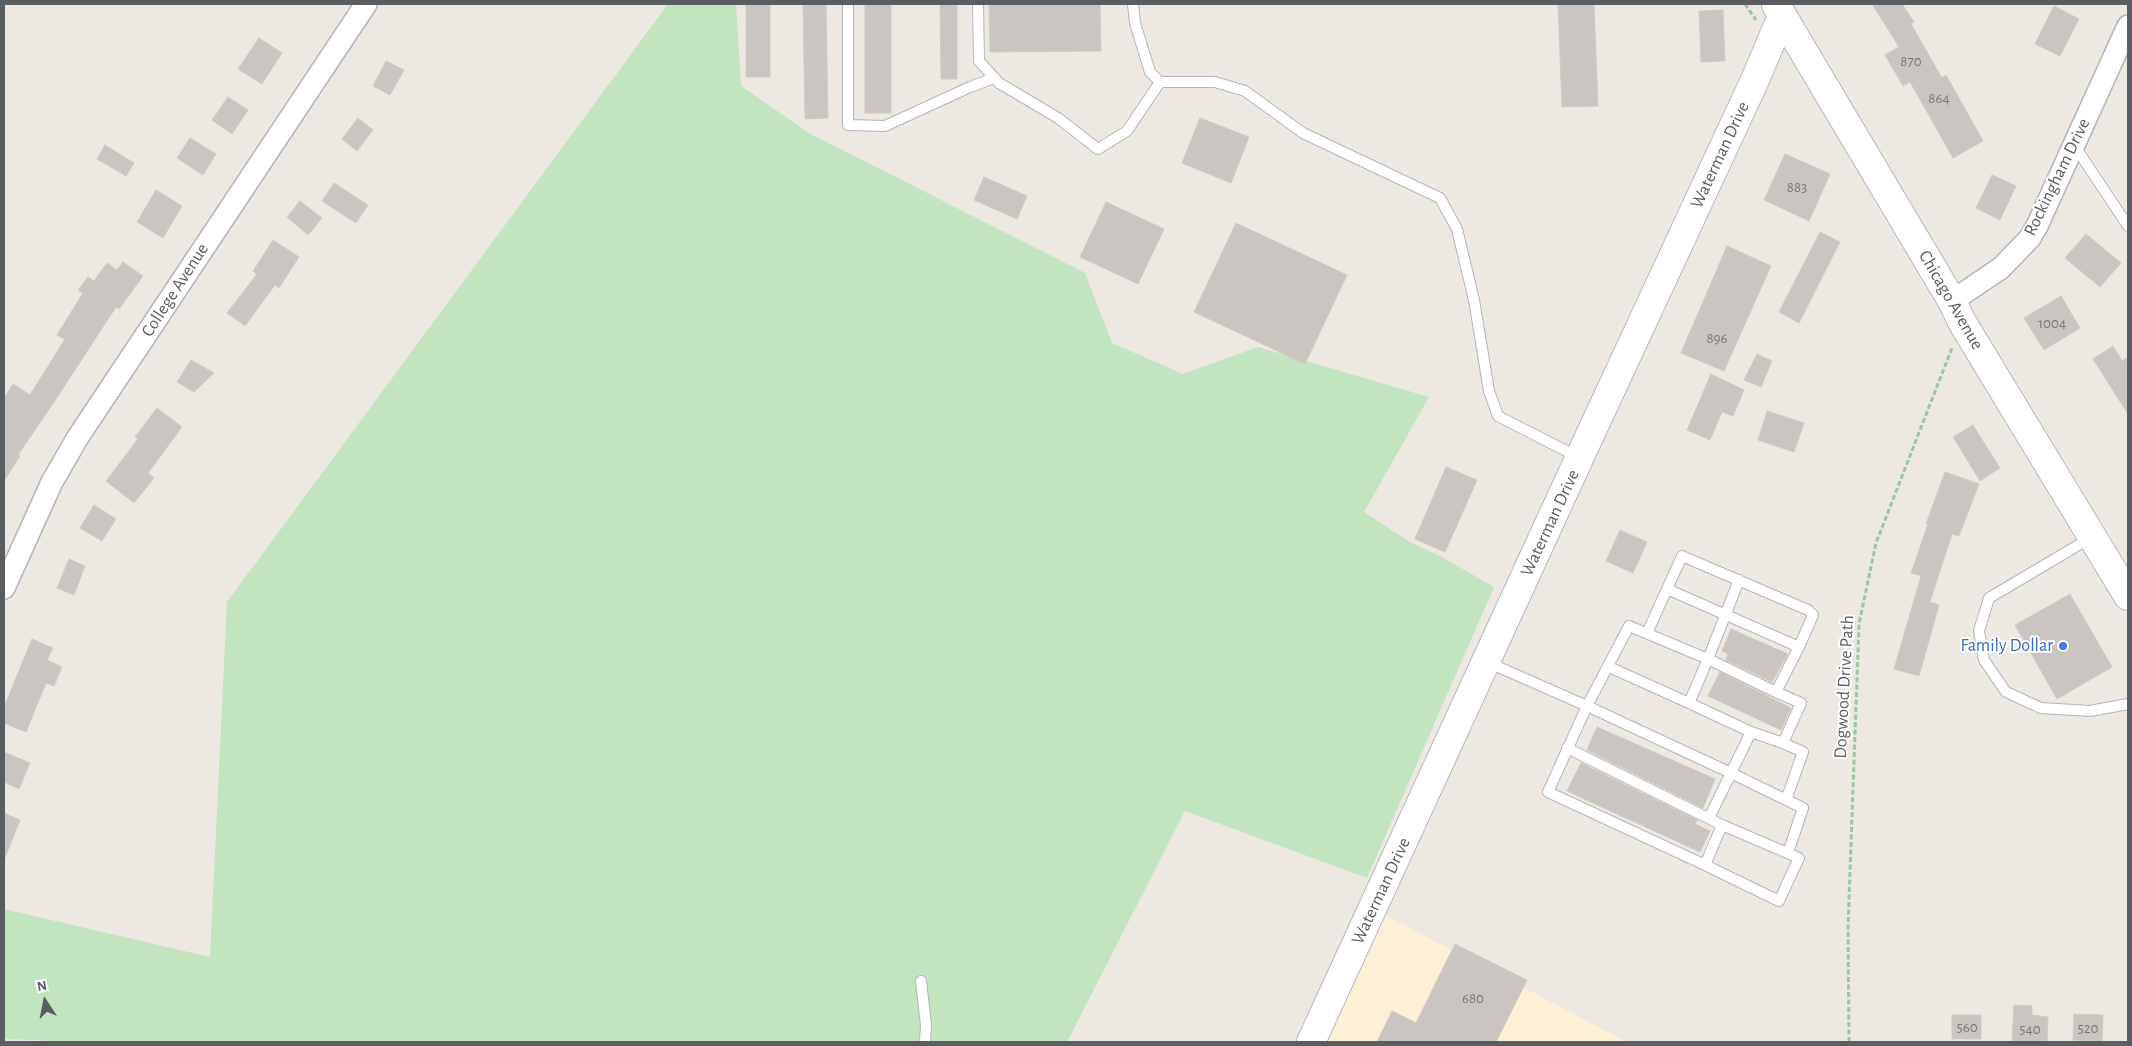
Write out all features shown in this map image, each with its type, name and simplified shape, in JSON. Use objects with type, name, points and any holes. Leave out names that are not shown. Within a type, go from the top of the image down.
[{"type":"street","name":"College Avenue","points":[[4,588],[52,482],[78,437],[366,4]]},
{"type":"street","name":"Chicago Avenue","points":[[1774,9],[2128,596]]},
{"type":"street","name":"Waterman Drive","points":[[1311,1042],[1754,82],[1774,9]]},
{"type":"street","name":"Rockingham Drive","points":[[1957,311],[2030,238],[2127,30]]},
{"type":"lane","points":[[848,4],[848,125],[885,126],[970,86],[994,78]]},
{"type":"lane","points":[[978,4],[979,61],[999,83],[1058,118],[1098,149],[1127,131],[1160,82]]},
{"type":"lane","points":[[1133,4],[1136,23],[1150,72],[1160,82],[1215,82],[1245,91],[1303,133],[1440,198],[1457,229],[1474,300],[1488,391],[1498,416],[1579,458]]},
{"type":"lane","points":[[2073,145],[2128,226]]},
{"type":"lane","points":[[2093,536],[1989,598],[1979,631],[1984,660],[2006,692],[2042,708],[2090,711],[2128,704]]},
{"type":"lane","points":[[1648,633],[1682,556],[1808,610],[1813,615],[1776,692]]},
{"type":"lane","points":[[1689,703],[1739,580]]},
{"type":"lane","points":[[1667,589],[1799,647]]},
{"type":"lane","points":[[1567,748],[1722,825],[1799,858],[1779,901],[1548,792],[1567,748],[1586,706],[1609,667],[1629,626],[1708,658],[1801,703],[1782,743]]},
{"type":"lane","points":[[1486,662],[1586,706],[1803,808],[1788,853]]},
{"type":"lane","points":[[1609,667],[1751,732],[1803,752],[1786,800]]},
{"type":"lane","points":[[1709,818],[1751,732]]},
{"type":"lane","points":[[1705,865],[1722,825]]},
{"type":"lane","points":[[922,981],[926,1025],[925,1042]]},
{"type":"path","points":[[1745,4],[1774,9]]},
{"type":"path","name":"Dogwood Drive Path","points":[[1849,1042],[1848,928],[1859,624],[1876,543],[1957,311]]},
{"type":"shaded area","points":[[1383,914],[1627,1042],[1325,1042]]},
{"type":"green space","points":[[668,4],[736,4],[741,86],[809,133],[1085,273],[1112,343],[1183,374],[1258,347],[1429,397],[1364,512],[1410,542],[1440,556],[1494,587],[1367,878],[1185,811],[1067,1042],[87,1042],[4,1039],[4,909],[210,957],[227,602]]},
{"type":"building","points":[[746,4],[770,4],[770,77],[746,77]]},
{"type":"building","points":[[803,4],[826,4],[828,118],[805,119]]},
{"type":"building","points":[[865,4],[891,4],[891,113],[865,113]]},
{"type":"building","points":[[940,4],[957,4],[957,79],[941,79]]},
{"type":"building","points":[[989,4],[1100,4],[1101,51],[990,52]]},
{"type":"building","points":[[1558,4],[1594,4],[1598,106],[1562,107]]},
{"type":"building","points":[[1872,4],[1902,4],[1914,22],[1911,24],[1942,78],[1946,75],[1983,141],[1953,158],[1910,82],[1903,86],[1885,55],[1899,47]]},
{"type":"building","points":[[2054,6],[2079,19],[2060,56],[2035,44]]},
{"type":"building","points":[[1723,10],[1725,61],[1701,62],[1699,11]]},
{"type":"building","points":[[259,38],[282,53],[262,84],[238,69]]},
{"type":"building","points":[[386,61],[404,70],[390,95],[373,86]]},
{"type":"building","points":[[228,97],[248,110],[232,134],[212,120]]},
{"type":"building","points":[[358,118],[373,130],[357,151],[342,139]]},
{"type":"building","points":[[1200,118],[1249,137],[1231,183],[1182,163]]},
{"type":"building","points":[[190,138],[216,154],[203,175],[177,158]]},
{"type":"building","points":[[105,145],[134,163],[126,176],[97,159]]},
{"type":"building","points":[[1785,154],[1830,174],[1809,221],[1764,200]]},
{"type":"building","points":[[1992,175],[2016,186],[2000,220],[1976,208]]},
{"type":"building","points":[[984,177],[1027,196],[1017,219],[974,200]]},
{"type":"building","points":[[334,183],[368,205],[356,223],[322,201]]},
{"type":"building","points":[[156,190],[182,206],[163,238],[137,222]]},
{"type":"building","points":[[300,201],[322,218],[308,235],[287,217]]},
{"type":"building","points":[[1106,202],[1164,229],[1138,284],[1080,257]]},
{"type":"building","points":[[1236,223],[1347,275],[1305,364],[1194,312]]},
{"type":"building","points":[[1820,232],[1840,242],[1799,323],[1779,312]]},
{"type":"building","points":[[2086,234],[2121,263],[2100,287],[2065,258]]},
{"type":"building","points":[[273,240],[299,257],[279,288],[275,285],[245,326],[227,313],[257,274],[253,271]]},
{"type":"building","points":[[1727,246],[1771,266],[1724,371],[1681,353]]},
{"type":"building","points":[[123,262],[143,276],[119,309],[116,307],[18,455],[20,456],[4,481],[4,398],[13,384],[30,395],[65,339],[57,335],[83,293],[78,290],[88,277],[94,281],[107,263],[117,270]]},
{"type":"building","points":[[2061,296],[2080,328],[2044,350],[2024,318]]},
{"type":"building","points":[[2113,346],[2122,361],[2128,357],[2128,414],[2093,359]]},
{"type":"building","points":[[1757,354],[1772,361],[1761,387],[1744,380]]},
{"type":"building","points":[[191,360],[214,373],[194,392],[177,382]]},
{"type":"building","points":[[1711,374],[1744,390],[1733,416],[1722,412],[1710,440],[1687,430]]},
{"type":"building","points":[[157,408],[182,427],[148,473],[154,478],[134,503],[106,481],[138,439],[135,437]]},
{"type":"building","points":[[1767,411],[1804,423],[1794,452],[1758,440]]},
{"type":"building","points":[[1973,425],[2000,468],[1980,481],[1953,437]]},
{"type":"building","points":[[1446,467],[1477,480],[1445,552],[1415,539]]},
{"type":"building","points":[[1945,472],[1979,484],[1959,536],[1952,534],[1930,602],[1939,605],[1919,676],[1894,669],[1921,576],[1911,573]]},
{"type":"building","points":[[94,505],[116,519],[102,541],[80,528]]},
{"type":"building","points":[[1620,530],[1647,542],[1633,573],[1606,561]]},
{"type":"building","points":[[69,559],[85,566],[74,595],[57,588]]},
{"type":"building","name":"Family Dollar","points":[[2070,594],[2112,667],[2057,699],[2015,625]]},
{"type":"building","points":[[1731,629],[1788,654],[1772,682],[1726,660],[1728,654],[1722,651]]},
{"type":"building","points":[[32,639],[53,648],[47,660],[62,667],[54,686],[46,683],[26,732],[4,723],[4,707]]},
{"type":"building","points":[[1720,672],[1791,708],[1781,730],[1708,696]]},
{"type":"building","points":[[1597,727],[1715,779],[1703,808],[1587,750]]},
{"type":"building","points":[[4,752],[30,763],[19,789],[4,782]]},
{"type":"building","points":[[1581,763],[1697,820],[1695,824],[1710,831],[1700,852],[1567,791]]},
{"type":"building","points":[[4,813],[20,820],[4,860]]},
{"type":"building","points":[[1455,944],[1527,980],[1496,1042],[1377,1042],[1392,1011],[1416,1023]]},
{"type":"building","points":[[2014,1005],[2032,1006],[2032,1015],[2048,1017],[2047,1042],[2012,1041]]},
{"type":"building","points":[[2074,1014],[2103,1015],[2102,1041],[2073,1040]]},
{"type":"building","points":[[1952,1015],[1981,1015],[1981,1039],[1952,1039]]},
{"type":"place","name":"Family Dollar","points":[[2063,646]]}]
